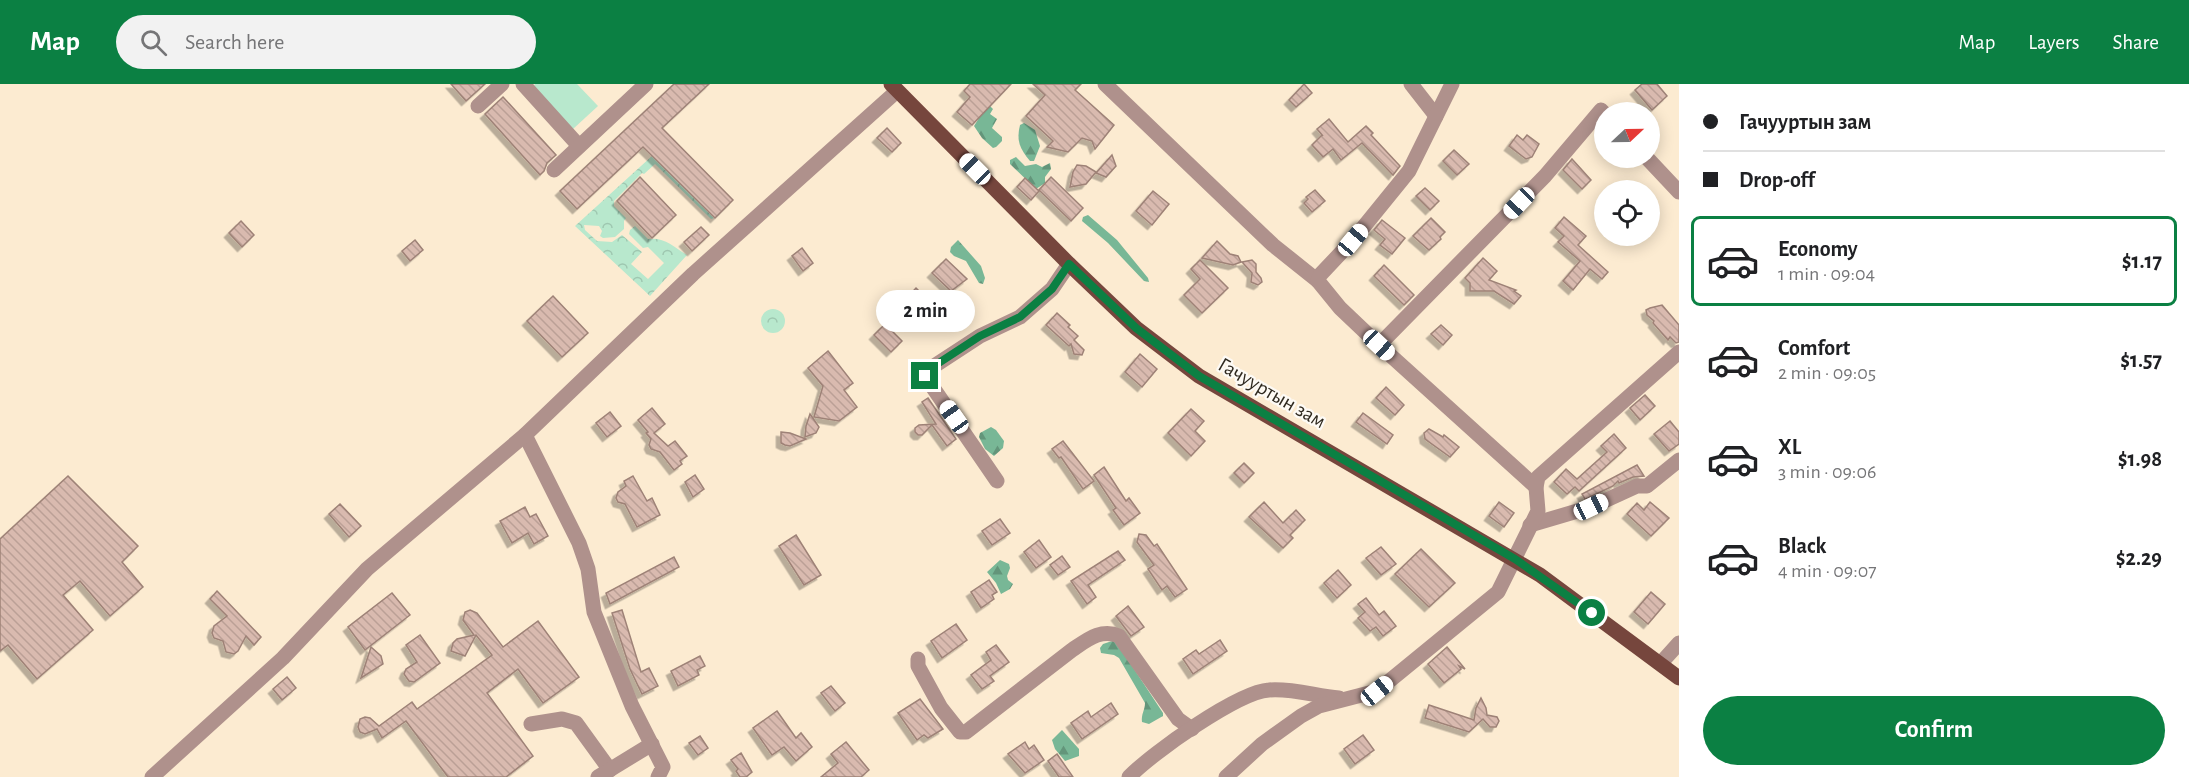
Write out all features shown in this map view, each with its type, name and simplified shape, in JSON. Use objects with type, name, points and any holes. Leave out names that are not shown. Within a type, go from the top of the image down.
[{"type":"main road","name":"Гачууртын зам","points":[[894,87],[1069,264],[1136,328],[1199,376],[1515,559],[1679,678]]},
{"type":"street","points":[[478,105],[502,84]]},
{"type":"street","points":[[523,84],[579,146]]},
{"type":"street","points":[[554,170],[646,84]]},
{"type":"street","points":[[1105,84],[1273,245],[1318,281],[1340,308],[1379,345],[1536,487]]},
{"type":"street","points":[[1411,84],[1436,116]]},
{"type":"street","points":[[1318,281],[1320,275],[1353,240],[1409,171],[1452,84]]},
{"type":"street","points":[[152,777],[283,658],[367,569],[525,435],[693,274],[894,87]]},
{"type":"street","points":[[1379,345],[1545,176],[1594,118]]},
{"type":"street","points":[[1656,168],[1679,192]]},
{"type":"street","points":[[997,481],[925,376],[928,370],[980,336],[1020,317],[1052,289],[1069,264]]},
{"type":"street","points":[[1226,777],[1262,744],[1301,716],[1319,706],[1377,691],[1498,592],[1538,511],[1536,487],[1538,477],[1679,352]]},
{"type":"street","points":[[525,435],[579,543],[588,569],[594,612],[632,706],[663,766],[658,777]]},
{"type":"street","points":[[1530,525],[1591,507],[1637,486],[1647,486],[1679,460]]},
{"type":"street","points":[[918,658],[918,666],[942,708],[960,732],[966,732],[1072,650],[1089,639],[1110,632],[1119,636],[1179,719],[1192,729]]},
{"type":"street","points":[[1661,663],[1679,643]]},
{"type":"street","points":[[1129,777],[1144,763],[1236,700],[1261,691],[1290,691],[1347,699]]},
{"type":"street","points":[[531,724],[562,719],[576,723],[604,774],[652,744]]},
{"type":"green space","points":[[535,84],[577,84],[598,106],[573,129],[534,86]]},
{"type":"green space","points":[[988,104],[993,109],[990,114],[997,119],[992,128],[1002,137],[1002,141],[993,148],[974,126]]},
{"type":"green space","points":[[1024,123],[1035,130],[1040,146],[1034,161],[1030,161],[1020,144],[1018,136],[1020,125]]},
{"type":"green space","points":[[652,156],[714,218],[711,219],[655,164],[644,174],[642,173],[614,201],[614,206],[626,218],[624,229],[615,237],[603,238],[600,236],[602,231],[599,226],[584,225],[585,230],[597,241],[612,242],[622,235],[642,252],[631,264],[648,279],[664,263],[648,247],[643,248],[629,234],[635,226],[648,239],[664,241],[687,255],[650,296],[575,226]]},
{"type":"green space","points":[[1016,157],[1025,166],[1036,164],[1042,167],[1050,163],[1051,169],[1045,177],[1045,183],[1036,189],[1010,164],[1010,160]]},
{"type":"green space","points":[[1088,215],[1117,240],[1149,282],[1144,281],[1108,243],[1082,221],[1083,217]]},
{"type":"green space","points":[[958,240],[981,266],[985,278],[983,284],[979,283],[966,261],[950,252],[951,247]]},
{"type":"green space","points":[[773,309],[782,312],[785,321],[782,330],[773,333],[764,330],[761,321],[764,312]]},
{"type":"green space","points":[[991,427],[1004,441],[1003,448],[994,456],[985,449],[979,437],[980,433]]},
{"type":"green space","points":[[1000,560],[1009,564],[1007,576],[1013,584],[1010,589],[1001,594],[987,572]]},
{"type":"green space","points":[[1115,640],[1163,713],[1163,716],[1149,724],[1142,722],[1145,703],[1119,658],[1101,653],[1100,648],[1103,644]]},
{"type":"green space","points":[[1062,730],[1079,749],[1079,756],[1065,761],[1055,749],[1052,740]]},
{"type":"building","points":[[451,84],[485,84],[466,101]]},
{"type":"building","points":[[674,84],[709,84],[662,128],[733,200],[715,218],[643,147],[577,209],[560,191]]},
{"type":"building","points":[[970,84],[1011,84],[972,125],[957,112],[970,97],[964,91]]},
{"type":"building","points":[[1033,84],[1081,84],[1075,90],[1114,125],[1095,149],[1092,141],[1082,138],[1068,152],[1047,147],[1053,141],[1026,116],[1045,95]]},
{"type":"building","points":[[1304,84],[1312,93],[1296,107],[1289,100]]},
{"type":"building","points":[[1642,84],[1657,84],[1667,96],[1660,103],[1645,102],[1635,90]]},
{"type":"building","points":[[503,97],[556,155],[547,163],[540,175],[485,114]]},
{"type":"building","points":[[1329,119],[1348,142],[1366,126],[1373,133],[1371,135],[1400,166],[1393,175],[1362,143],[1341,160],[1333,149],[1323,157],[1312,145],[1323,136],[1317,129]]},
{"type":"building","points":[[887,128],[901,143],[892,152],[877,138]]},
{"type":"building","points":[[1517,135],[1523,140],[1527,135],[1539,144],[1532,157],[1526,159],[1509,146]]},
{"type":"building","points":[[1454,150],[1469,164],[1457,175],[1443,161]]},
{"type":"building","points":[[1112,155],[1116,166],[1106,177],[1096,173]]},
{"type":"building","points":[[1572,159],[1591,180],[1582,189],[1563,170]]},
{"type":"building","points":[[1077,165],[1086,166],[1096,172],[1086,184],[1070,187],[1073,172]]},
{"type":"building","points":[[640,177],[676,215],[652,238],[617,201]]},
{"type":"building","points":[[1051,177],[1083,208],[1071,221],[1039,190]]},
{"type":"building","points":[[1025,178],[1039,191],[1031,200],[1017,187]]},
{"type":"building","points":[[1425,188],[1439,201],[1430,210],[1416,196]]},
{"type":"building","points":[[1315,190],[1325,201],[1312,212],[1304,203],[1308,199],[1306,197]]},
{"type":"building","points":[[1153,191],[1169,204],[1152,225],[1136,211]]},
{"type":"building","points":[[1564,217],[1586,236],[1578,245],[1608,272],[1602,279],[1590,269],[1573,290],[1563,281],[1580,261],[1558,242],[1564,236],[1555,228]]},
{"type":"building","points":[[1431,218],[1445,232],[1429,250],[1413,236]]},
{"type":"building","points":[[1382,220],[1405,238],[1392,254],[1380,245],[1385,239],[1374,230]]},
{"type":"building","points":[[241,221],[254,235],[242,247],[229,233]]},
{"type":"building","points":[[701,227],[709,235],[692,251],[684,242]]},
{"type":"building","points":[[415,240],[423,250],[410,261],[402,251]]},
{"type":"building","points":[[1217,241],[1230,254],[1238,256],[1241,262],[1233,265],[1202,258]]},
{"type":"building","points":[[802,248],[813,263],[803,271],[792,256]]},
{"type":"building","points":[[1483,258],[1497,271],[1489,280],[1516,290],[1514,291],[1521,296],[1514,304],[1494,291],[1470,291],[1470,283],[1465,278]]},
{"type":"building","points":[[946,259],[967,279],[951,291],[932,273]]},
{"type":"building","points":[[1200,260],[1228,288],[1202,313],[1184,295],[1200,279],[1191,269]]},
{"type":"building","points":[[1252,260],[1256,264],[1256,272],[1262,282],[1258,285],[1251,282],[1252,273],[1242,262]]},
{"type":"building","points":[[1384,265],[1414,295],[1404,305],[1374,276]]},
{"type":"building","points":[[916,288],[924,296],[909,311],[901,304]]},
{"type":"building","points":[[553,296],[588,333],[562,357],[527,321]]},
{"type":"building","points":[[1662,305],[1679,325],[1679,342],[1676,343],[1670,337],[1668,340],[1647,315],[1646,310]]},
{"type":"building","points":[[1057,313],[1078,336],[1074,340],[1084,350],[1082,355],[1074,354],[1071,344],[1069,346],[1046,325]]},
{"type":"building","points":[[885,324],[902,341],[891,352],[874,335]]},
{"type":"building","points":[[1441,325],[1452,335],[1443,345],[1431,334]]},
{"type":"building","points":[[828,351],[853,383],[844,390],[857,407],[839,421],[814,417],[823,386],[808,368]]},
{"type":"building","points":[[1140,354],[1157,369],[1142,387],[1125,372]]},
{"type":"building","points":[[1386,387],[1404,405],[1395,415],[1376,398]]},
{"type":"building","points":[[1645,395],[1655,406],[1640,420],[1630,408]]},
{"type":"building","points":[[928,398],[956,439],[947,446],[932,425],[922,435],[915,432],[915,428],[919,425],[936,424],[922,402]]},
{"type":"building","points":[[652,408],[665,424],[654,433],[668,446],[675,441],[687,456],[674,470],[660,452],[651,449],[649,445],[651,439],[646,433],[648,432],[638,420]]},
{"type":"building","points":[[1191,409],[1204,421],[1195,431],[1205,441],[1191,456],[1168,433]]},
{"type":"building","points":[[610,412],[621,426],[607,437],[596,423]]},
{"type":"building","points":[[1363,413],[1393,435],[1387,444],[1356,422]]},
{"type":"building","points":[[810,414],[819,427],[816,433],[805,437],[806,426]]},
{"type":"building","points":[[1670,421],[1679,432],[1679,444],[1669,451],[1654,434]]},
{"type":"building","points":[[1429,429],[1443,437],[1444,435],[1459,447],[1450,457],[1425,439],[1424,433]]},
{"type":"building","points":[[781,432],[806,439],[790,446],[785,445],[781,443]]},
{"type":"building","points":[[1614,434],[1626,448],[1579,491],[1575,487],[1567,494],[1554,482],[1566,469],[1577,479],[1607,452],[1601,446]]},
{"type":"building","points":[[1063,441],[1094,481],[1083,489],[1061,457],[1059,458],[1052,449]]},
{"type":"building","points":[[1244,463],[1254,473],[1244,483],[1234,473]]},
{"type":"building","points":[[1637,465],[1644,476],[1633,477],[1619,483],[1618,481],[1613,486],[1585,499],[1582,494]]},
{"type":"building","points":[[1104,467],[1126,501],[1129,498],[1140,513],[1124,525],[1113,510],[1116,508],[1094,475]]},
{"type":"building","points":[[695,475],[704,489],[693,497],[685,482]]},
{"type":"building","points":[[68,476],[138,546],[122,562],[143,587],[110,616],[80,581],[63,595],[93,630],[37,679],[8,645],[0,651],[0,539]]},
{"type":"building","points":[[633,476],[647,501],[652,498],[660,515],[637,527],[625,504],[618,502],[616,498],[618,492],[626,486],[624,481]]},
{"type":"building","points":[[1264,502],[1283,523],[1296,510],[1305,520],[1290,535],[1293,538],[1283,548],[1249,517]]},
{"type":"building","points":[[1499,502],[1514,513],[1504,527],[1489,516]]},
{"type":"building","points":[[1650,502],[1669,518],[1651,536],[1627,514],[1637,503],[1644,510]]},
{"type":"building","points":[[340,504],[361,526],[349,537],[329,514]]},
{"type":"building","points":[[525,507],[530,517],[536,514],[548,536],[534,544],[528,533],[512,543],[500,521]]},
{"type":"building","points":[[1000,519],[1010,533],[992,545],[982,531]]},
{"type":"building","points":[[1139,534],[1146,535],[1154,546],[1157,544],[1187,589],[1175,597],[1167,586],[1162,590],[1148,569],[1154,565],[1137,542]]},
{"type":"building","points":[[796,535],[821,575],[804,585],[779,546]]},
{"type":"building","points":[[1039,540],[1051,557],[1036,568],[1024,552]]},
{"type":"building","points":[[1381,547],[1396,564],[1381,575],[1366,558]]},
{"type":"building","points":[[1421,549],[1455,583],[1429,607],[1395,574]]},
{"type":"building","points":[[1118,551],[1125,560],[1088,585],[1096,597],[1087,604],[1071,581]]},
{"type":"building","points":[[1062,556],[1070,567],[1058,575],[1050,565]]},
{"type":"building","points":[[674,557],[679,567],[610,604],[606,593]]},
{"type":"building","points":[[1338,570],[1351,585],[1337,598],[1324,583]]},
{"type":"building","points":[[989,580],[997,592],[992,595],[994,599],[981,608],[971,592]]},
{"type":"building","points":[[217,591],[261,637],[254,645],[246,636],[234,654],[226,652],[223,641],[214,638],[212,633],[214,626],[227,616],[210,599]]},
{"type":"building","points":[[1651,592],[1665,604],[1648,624],[1634,612]]},
{"type":"building","points":[[392,593],[410,615],[365,650],[348,627]]},
{"type":"building","points":[[1366,598],[1379,615],[1384,611],[1396,626],[1383,636],[1376,627],[1370,631],[1358,618],[1365,612],[1358,604]]},
{"type":"building","points":[[1128,606],[1144,627],[1131,636],[1116,616]]},
{"type":"building","points":[[470,610],[477,613],[503,647],[538,621],[579,677],[543,703],[518,669],[487,693],[533,756],[506,777],[448,777],[406,721],[382,738],[377,729],[365,734],[360,732],[358,727],[360,719],[365,717],[370,718],[379,726],[412,702],[417,709],[492,655],[476,635],[465,656],[451,651],[457,639],[474,635],[463,620],[465,612]]},
{"type":"building","points":[[622,610],[641,672],[649,668],[658,686],[642,694],[630,669],[612,613]]},
{"type":"building","points":[[956,624],[967,640],[942,658],[931,641]]},
{"type":"building","points":[[420,635],[440,663],[414,682],[409,681],[404,674],[406,669],[417,662],[406,645]]},
{"type":"building","points":[[1220,640],[1227,651],[1193,674],[1183,659],[1196,650],[1199,654]]},
{"type":"building","points":[[996,645],[1009,662],[990,676],[994,681],[982,689],[971,675],[991,660],[986,652]]},
{"type":"building","points":[[371,647],[381,656],[383,664],[361,678]]},
{"type":"building","points":[[1447,647],[1465,669],[1459,666],[1461,669],[1444,683],[1428,664]]},
{"type":"building","points":[[700,656],[705,666],[697,670],[699,675],[678,686],[671,671]]},
{"type":"building","points":[[287,677],[296,688],[282,700],[273,689]]},
{"type":"building","points":[[831,686],[845,703],[835,711],[821,693]]},
{"type":"building","points":[[1481,698],[1487,715],[1497,717],[1499,721],[1496,727],[1490,727],[1483,719],[1469,732],[1425,718],[1429,705],[1474,720]]},
{"type":"building","points":[[920,699],[943,729],[928,738],[924,735],[917,740],[898,713]]},
{"type":"building","points":[[1111,703],[1118,714],[1082,739],[1071,723],[1088,711],[1091,717]]},
{"type":"building","points":[[777,711],[796,738],[801,733],[812,747],[796,761],[784,747],[772,755],[753,728]]},
{"type":"building","points":[[1363,735],[1374,750],[1355,764],[1344,749]]},
{"type":"building","points":[[700,736],[708,748],[698,755],[689,743]]},
{"type":"building","points":[[846,742],[869,770],[861,777],[821,777],[838,763],[831,754]]},
{"type":"building","points":[[1025,742],[1029,749],[1034,745],[1044,760],[1025,773],[1008,754]]},
{"type":"building","points":[[741,753],[752,772],[746,777],[740,777],[736,771],[738,769],[731,760]]},
{"type":"building","points":[[1057,754],[1073,777],[1059,777],[1048,761]]},
{"type":"route","points":[[925,376],[928,370],[980,336],[1020,317],[1052,289],[1069,264],[1136,328],[1199,376],[1515,559],[1592,613]]}]
